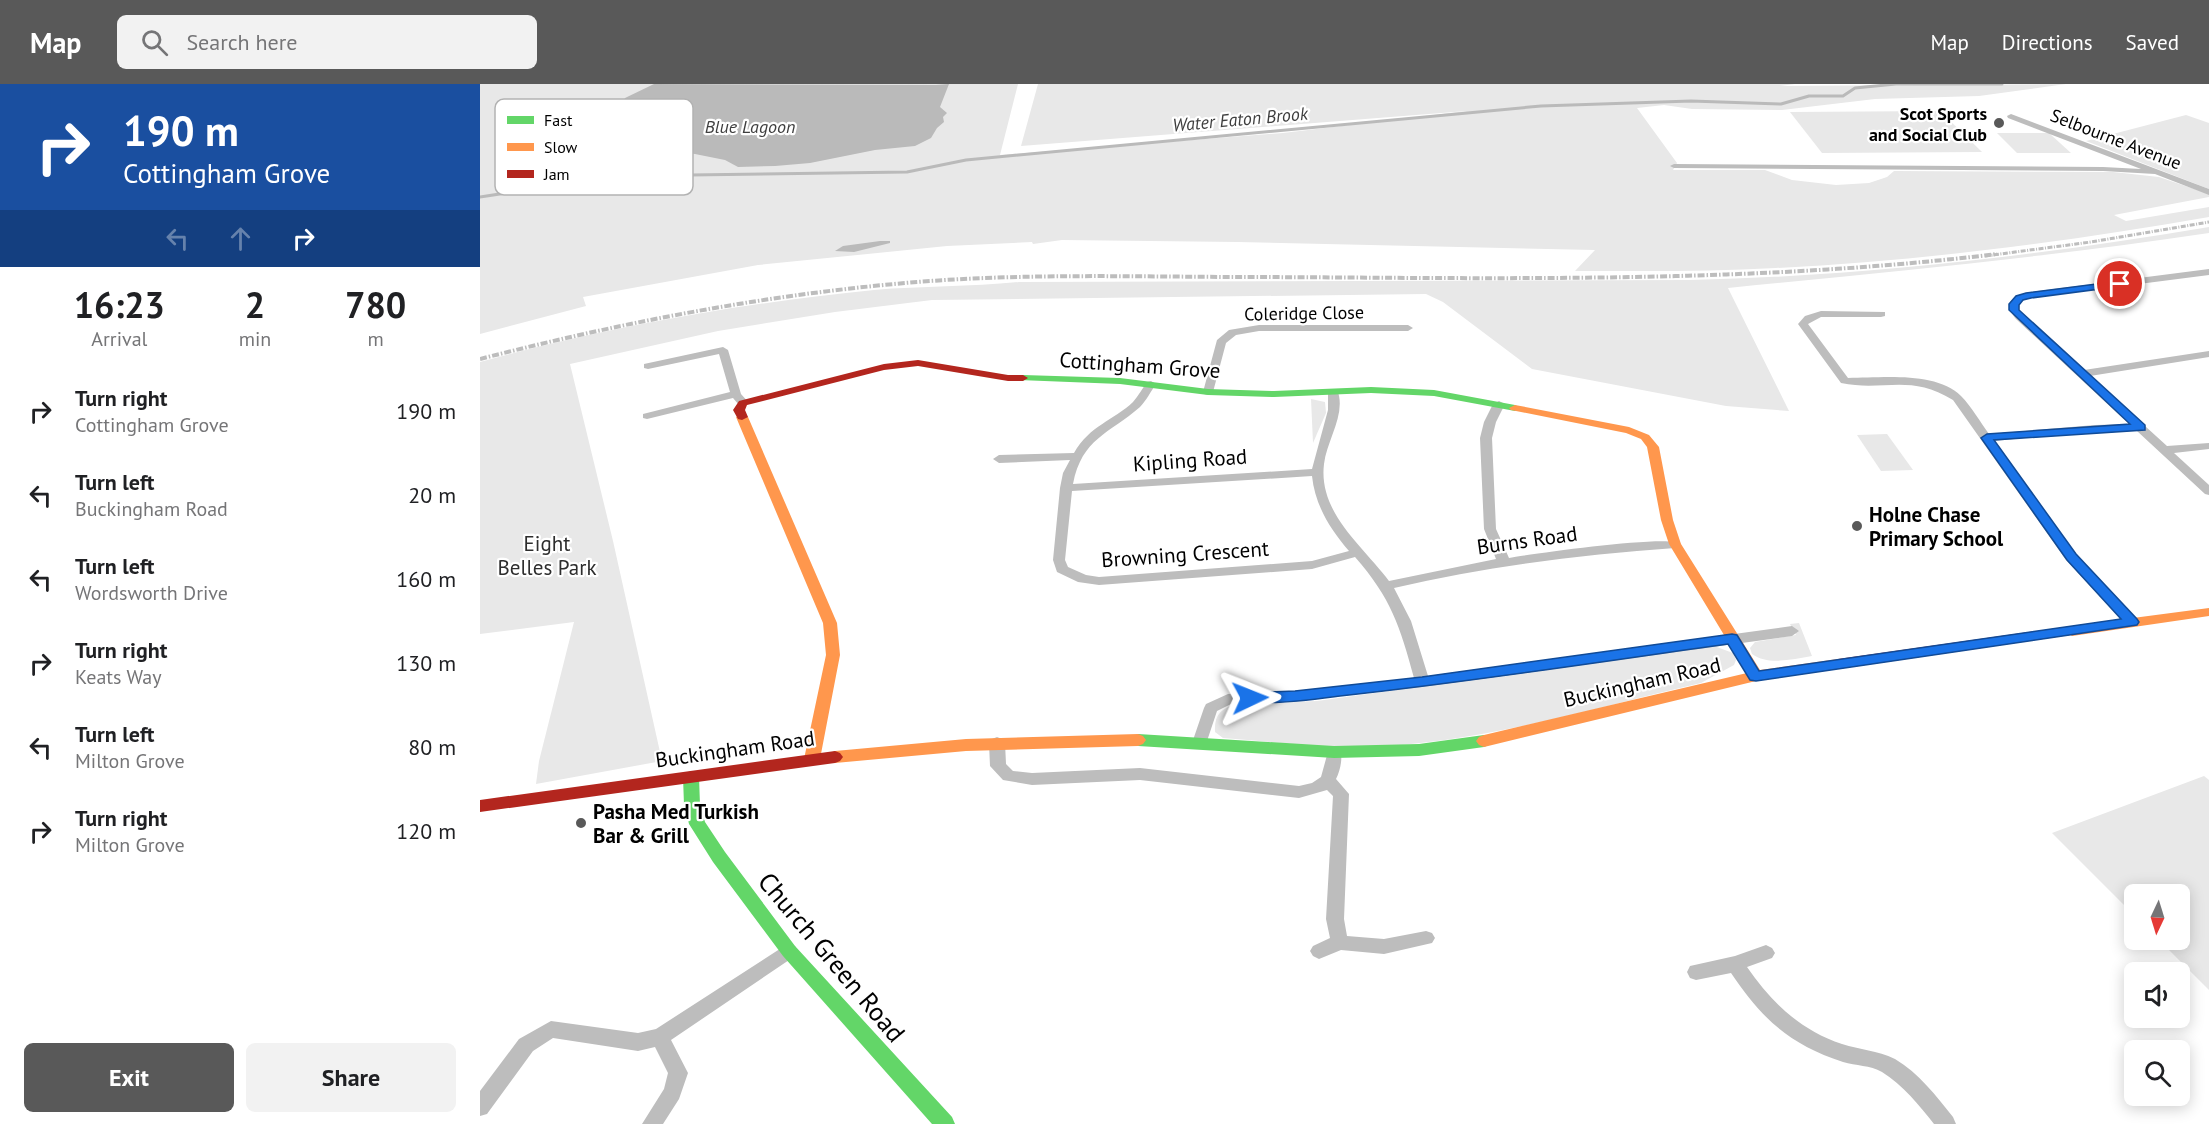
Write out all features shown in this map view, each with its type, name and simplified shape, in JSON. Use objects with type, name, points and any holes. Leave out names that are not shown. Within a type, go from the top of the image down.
[{"type":"street","name":"Selbourne Avenue","points":[[2011,116],[2209,192]]},
{"type":"street","points":[[1674,166],[2103,169],[2154,172]]},
{"type":"street","points":[[2209,272],[2019,298],[2014,304],[2014,310],[2020,317],[2209,491]]},
{"type":"street","points":[[1881,314],[1821,314],[1805,319],[1803,324],[1845,381],[1902,380],[1932,385],[1957,398],[2071,557],[2132,622]]},
{"type":"street","name":"Coleridge Close","points":[[1208,392],[1221,342],[1233,332],[1258,328],[1408,328]]},
{"type":"street","points":[[648,366],[723,350],[740,398],[739,410],[830,623],[833,655],[812,759]]},
{"type":"street","points":[[2082,374],[2209,354]]},
{"type":"street","name":"Cottingham Grove","points":[[740,398],[901,364],[933,365],[1008,378],[1151,384],[1208,392],[1274,394],[1333,391],[1413,392],[1499,404],[1629,430],[1645,437],[1653,447],[1667,520],[1675,544],[1756,676]]},
{"type":"street","name":"Browning Crescent","points":[[1151,384],[1137,404],[1086,442],[1069,473],[1059,560],[1062,569],[1083,579],[1099,580],[1312,565],[1356,553]]},
{"type":"street","points":[[1333,391],[1334,410],[1319,452],[1317,472],[1320,490],[1327,511],[1338,531],[1386,586],[1403,613],[1422,682]]},
{"type":"street","points":[[647,416],[740,398]]},
{"type":"street","points":[[1499,404],[1490,422],[1486,438],[1490,529],[1504,562]]},
{"type":"street","points":[[1987,438],[2095,428],[2140,427]]},
{"type":"street","points":[[2165,450],[2209,446]]},
{"type":"street","points":[[999,459],[1078,456]]},
{"type":"street","name":"Kipling Road","points":[[1066,488],[1317,472]]},
{"type":"street","name":"Burns Road","points":[[1386,586],[1504,562],[1600,550],[1675,544]]},
{"type":"street","name":"Buckingham Road","points":[[480,806],[812,759],[997,743],[1120,740],[1200,742],[1334,752],[1419,750],[1471,744],[1756,676],[2209,612]]},
{"type":"street","name":"Buckingham Road","points":[[1200,742],[1212,708],[1228,699],[1295,696],[1422,682],[1792,631]]},
{"type":"street","points":[[997,743],[998,766],[1010,776],[1032,779],[1140,774],[1299,792],[1318,789],[1328,781],[1332,771],[1334,752]]},
{"type":"street","name":"Church Green Road","points":[[690,777],[692,806],[698,824],[719,857],[789,951],[945,1124]]},
{"type":"street","points":[[1328,781],[1341,794],[1335,919],[1340,942]]},
{"type":"street","points":[[1319,951],[1340,942],[1369,948],[1398,946],[1426,938]]},
{"type":"street","points":[[480,1107],[526,1045],[551,1029],[638,1042],[660,1037],[789,951]]},
{"type":"street","points":[[1696,972],[1735,964],[1766,953]]},
{"type":"street","points":[[1735,964],[1758,1000],[1781,1023],[1815,1042],[1846,1054],[1878,1060],[1900,1073],[1946,1124]]},
{"type":"street","points":[[652,1124],[672,1093],[678,1073],[660,1037]]},
{"type":"green space","points":[[480,84],[1018,84],[1000,155],[1283,133],[1467,111],[1021,146],[1038,84],[1795,84],[1780,86],[2066,84],[1979,96],[1875,99],[1782,110],[1692,109],[1664,105],[1637,108],[1677,163],[1673,170],[1765,170],[1792,180],[1836,185],[1869,183],[1887,177],[1894,171],[2113,172],[2159,177],[2209,194],[2209,197],[2114,215],[2126,221],[2209,207],[2209,217],[2101,235],[1884,261],[1726,270],[1575,271],[1595,250],[1062,240],[1033,244],[1032,242],[947,246],[758,265],[583,297],[586,306],[480,334]]},
{"type":"green space","points":[[1940,111],[1982,152],[1822,153],[1790,112]]},
{"type":"green space","points":[[2186,115],[2209,123],[2209,189],[2086,141]]},
{"type":"green space","points":[[1997,133],[2049,133],[2071,153],[2017,153]]},
{"type":"green space","name":"Eight Belles Park","points":[[2209,227],[2209,233],[2089,249],[1969,264],[1728,288],[1789,411],[1726,406],[1532,369],[1443,302],[1426,294],[932,300],[835,312],[718,331],[570,364],[613,541],[662,761],[536,784],[539,761],[574,622],[480,634],[480,362],[528,349],[626,327],[725,309],[874,290],[1019,282],[1755,278],[1950,263],[2080,247]]},
{"type":"green space","points":[[1311,399],[1325,402],[1326,413],[1313,443]]},
{"type":"green space","points":[[1887,434],[1913,470],[1881,471],[1857,435]]},
{"type":"green space","points":[[1799,623],[1812,656],[1773,661],[1752,654],[1750,648],[1755,642],[1796,635],[1790,624]]},
{"type":"green space","points":[[1714,646],[1733,653],[1736,660],[1734,665],[1701,683],[1489,733],[1403,745],[1343,747],[1223,738],[1215,732],[1217,717],[1220,713],[1237,704],[1317,701]]},
{"type":"green space","points":[[2204,776],[2209,780],[2209,990],[2190,971],[2190,962],[2181,962],[2169,950],[2190,950],[2190,884],[2124,884],[2124,905],[2052,833]]},
{"type":"water","name":"Blue Lagoon","points":[[654,84],[949,84],[940,107],[947,113],[943,117],[944,122],[931,138],[915,146],[875,150],[810,163],[775,166],[738,167],[725,160],[693,154],[693,99],[625,98]]},
{"type":"water","points":[[890,241],[890,243],[854,252],[835,251],[843,246]]},
{"type":"waterway","name":"Water Eaton Brook","points":[[693,175],[907,172],[966,160],[1541,106],[1691,101],[1781,104],[1809,96],[1843,96],[1855,88],[1896,84],[2002,84]]},
{"type":"waterway","name":"Water Eaton Brook","points":[[480,197],[495,195]]},
{"type":"railway","points":[[1985,256],[2091,242],[2209,222]]},
{"type":"railway","points":[[480,359],[588,333],[697,311],[862,287],[959,279],[1043,276],[1533,278],[1719,275],[1905,264],[1997,254]]},
{"type":"traffic: fast","points":[[1023,378],[1120,381],[1208,392],[1274,394],[1371,390],[1434,393],[1515,408]]},
{"type":"traffic: fast","points":[[1138,740],[1334,752],[1419,750],[1484,741]]},
{"type":"traffic: fast","points":[[691,777],[692,805],[697,824],[719,857],[789,951],[945,1124]]},
{"type":"traffic: slow","points":[[1515,408],[1629,430],[1645,437],[1653,447],[1667,520],[1675,544],[1756,676]]},
{"type":"traffic: slow","points":[[742,417],[830,623],[833,655],[812,759]]},
{"type":"traffic: slow","points":[[2072,631],[2209,612]]},
{"type":"traffic: slow","points":[[1484,741],[1756,676],[1838,664]]},
{"type":"traffic: slow","points":[[835,757],[966,745],[1138,740]]},
{"type":"traffic: jam","points":[[742,417],[739,410],[743,403],[884,367],[918,363],[1008,378],[1023,378]]},
{"type":"traffic: jam","points":[[1838,664],[2072,631]]},
{"type":"traffic: jam","points":[[480,806],[835,757]]},
{"type":"place","name":"Scot Sports and Social Club","points":[[1999,123]]},
{"type":"place","name":"Holne Chase Primary School","points":[[1857,526]]},
{"type":"place","name":"Pasha Med Turkish Bar & Grill","points":[[581,823]]},
{"type":"route","points":[[1250,698],[1295,696],[1422,682],[1732,639],[1756,676],[2132,622],[2071,557],[1987,438],[2095,428],[2140,427],[2014,310],[2014,304],[2019,298],[2030,295],[2120,284]]}]
